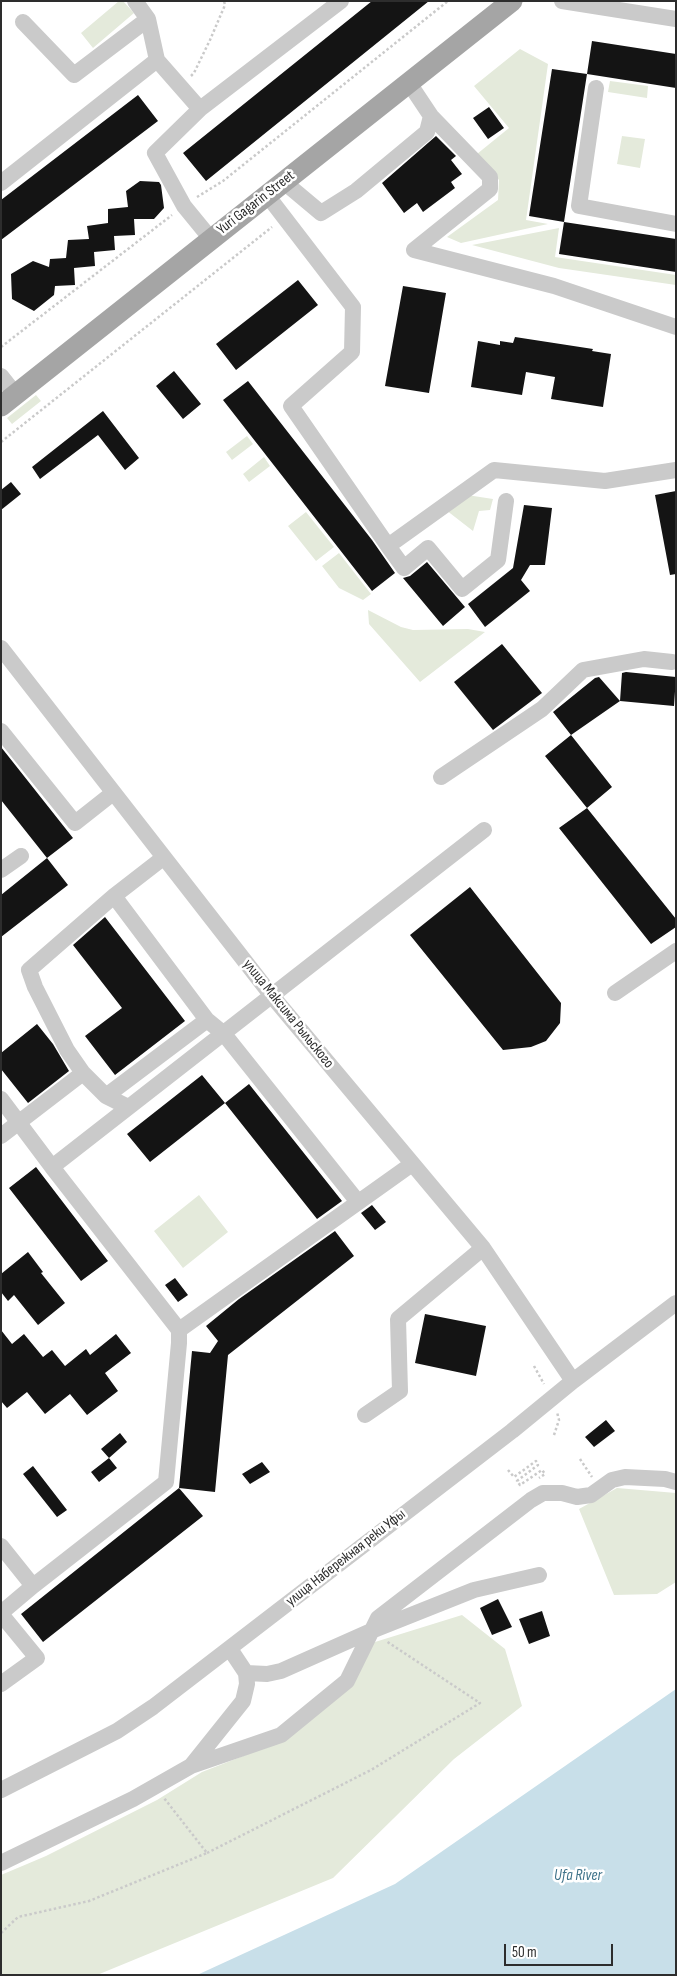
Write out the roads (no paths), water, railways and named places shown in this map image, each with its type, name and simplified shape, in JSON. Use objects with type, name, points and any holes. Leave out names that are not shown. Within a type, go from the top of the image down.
[{"type":"main road","name":"Yuri Gagarin Street","points":[[9,400],[512,1]]},
{"type":"street","points":[[135,1],[148,19],[157,60],[200,109]]},
{"type":"street","points":[[562,1],[676,19]]},
{"type":"street","points":[[211,239],[184,206],[155,153],[200,109],[340,2]]},
{"type":"street","points":[[23,22],[74,75],[148,19]]},
{"type":"street","points":[[1,183],[157,60]]},
{"type":"street","points":[[409,83],[431,116],[490,177],[490,189],[414,250],[554,286],[676,327]]},
{"type":"street","points":[[596,88],[579,206],[676,224]]},
{"type":"street","points":[[284,182],[320,214],[356,191],[427,132],[431,116]]},
{"type":"street","points":[[267,196],[352,306],[352,352],[291,406],[404,568],[428,548],[462,589],[498,560],[506,501]]},
{"type":"street","points":[[1,376],[9,400]]},
{"type":"street","points":[[388,546],[494,470],[605,481],[676,470]]},
{"type":"street","name":"улица Максима Рыльского","points":[[1,648],[272,996],[483,1248],[573,1381]]},
{"type":"street","points":[[441,777],[542,709],[583,670],[644,659],[672,662]]},
{"type":"street","points":[[1,731],[75,823],[113,793]]},
{"type":"street","points":[[52,1167],[484,830]]},
{"type":"street","points":[[1,870],[21,856]]},
{"type":"street","points":[[128,1107],[106,1096],[82,1073],[39,994],[29,970],[114,896],[164,858]]},
{"type":"street","points":[[114,896],[207,1020],[224,1034],[358,1202]]},
{"type":"street","points":[[615,993],[676,951]]},
{"type":"street","points":[[106,1096],[207,1020]]},
{"type":"street","points":[[1,1136],[82,1073]]},
{"type":"street","points":[[1,1099],[179,1330],[166,1482],[33,1586],[1,1614],[37,1658],[1,1684]]},
{"type":"street","points":[[179,1330],[412,1164]]},
{"type":"street","points":[[364,1415],[400,1391],[398,1319],[483,1248]]},
{"type":"street","name":"улица Набережная реки Уфы","points":[[1,1790],[117,1731],[153,1707],[512,1431],[573,1381],[676,1302]]},
{"type":"street","points":[[1,1863],[156,1786],[191,1766],[281,1735],[346,1681],[378,1618],[531,1500],[543,1493],[562,1493],[577,1497],[590,1495],[612,1480],[625,1477],[665,1479],[676,1482]]},
{"type":"street","points":[[1,1546],[33,1586]]},
{"type":"street","points":[[246,1673],[267,1674],[281,1672],[371,1631],[474,1590],[538,1575]]},
{"type":"street","points":[[191,1766],[243,1701],[247,1684],[246,1673],[230,1649]]},
{"type":"water","name":"Ufa River","points":[[676,1689],[676,1975],[197,1975],[395,1884]]}]
